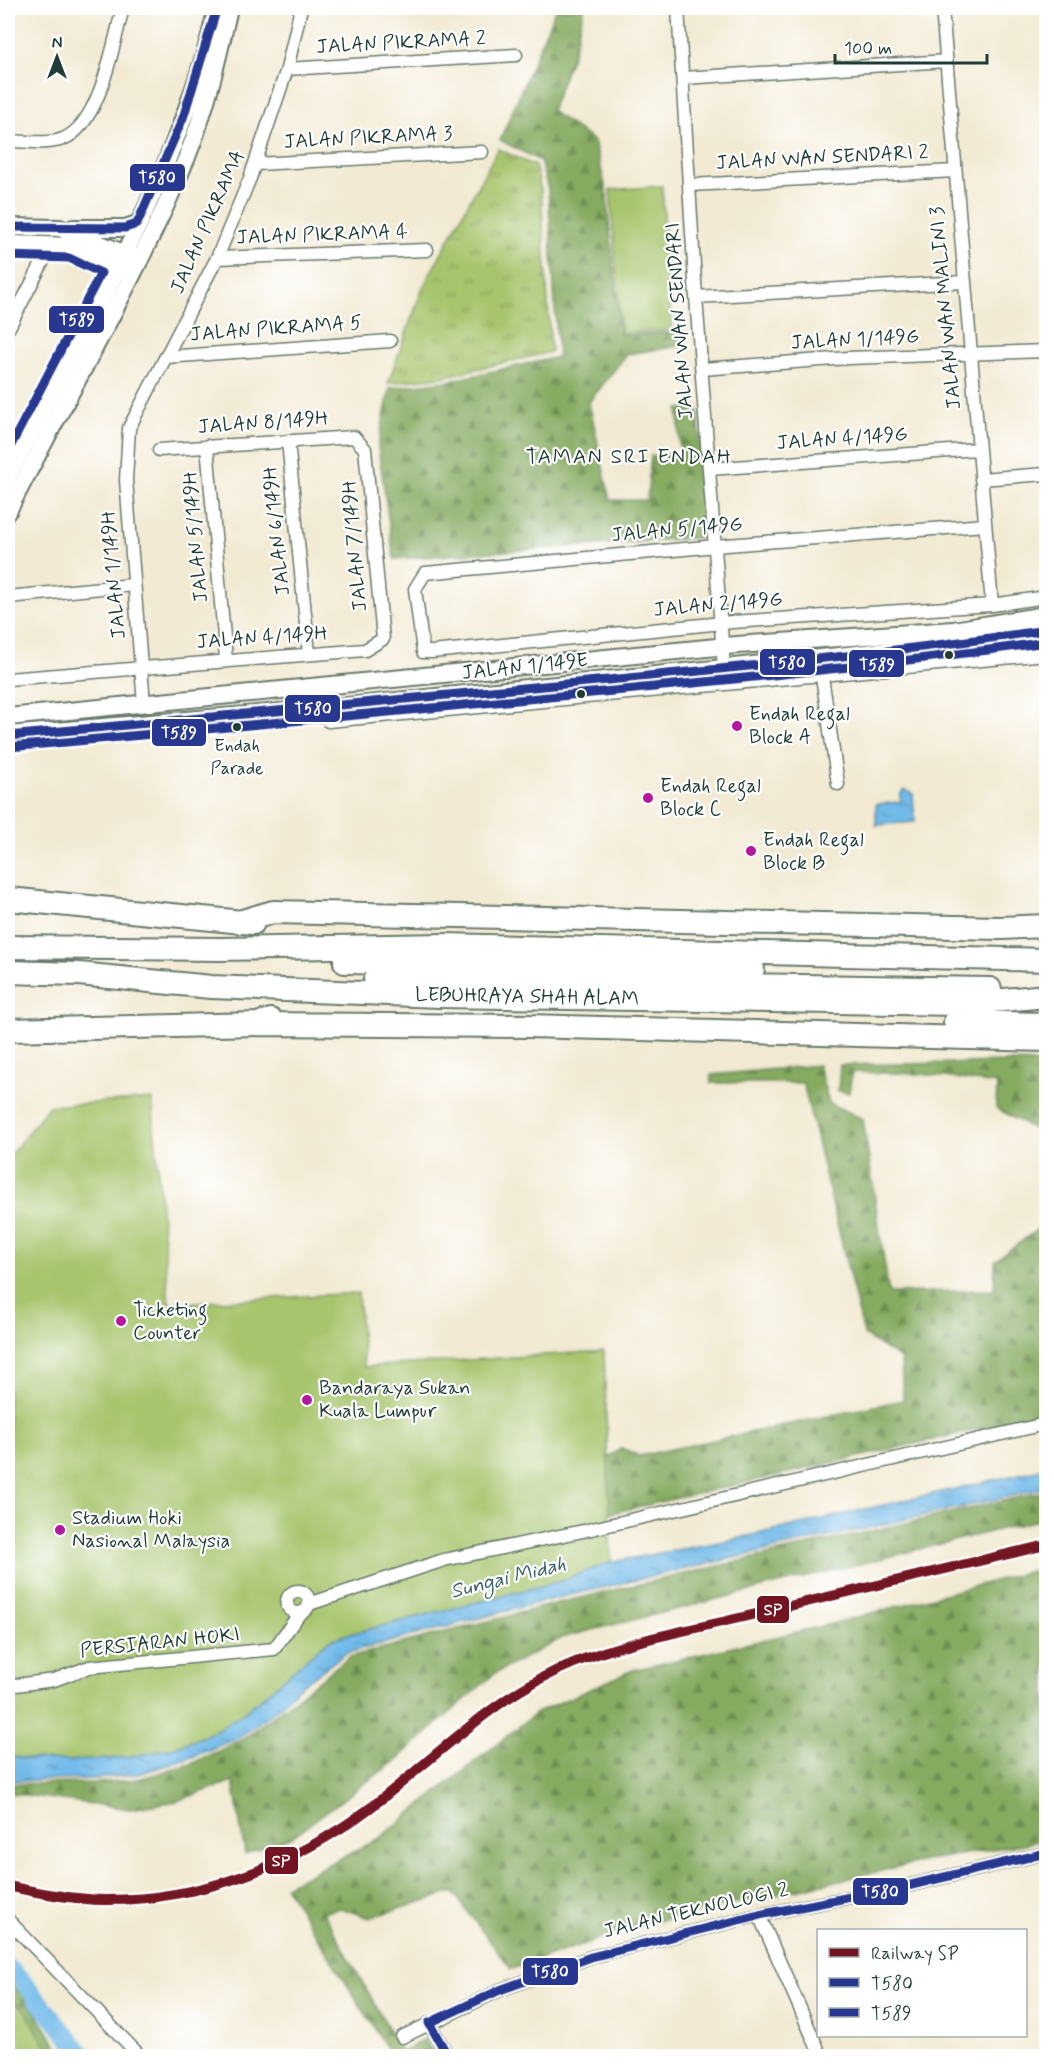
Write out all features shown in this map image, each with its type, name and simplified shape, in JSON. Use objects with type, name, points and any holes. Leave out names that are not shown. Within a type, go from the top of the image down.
[{"type":"highway","points":[[8,888],[47,904]]},
{"type":"highway","points":[[8,899],[239,921],[400,929],[435,936],[445,945]]},
{"type":"highway","points":[[239,921],[273,912],[875,925],[1047,926]]},
{"type":"highway","points":[[8,947],[220,949],[445,945],[1047,962]]},
{"type":"highway","points":[[220,949],[252,961],[821,978],[1047,990]]},
{"type":"highway","points":[[79,974],[821,978],[975,973],[1047,962]]},
{"type":"highway","name":"LEBUHRAYA SHAH ALAM","points":[[8,972],[79,974],[211,987],[440,996],[865,1004],[960,1004],[1047,996]]},
{"type":"highway","points":[[257,1024],[294,1014],[387,1012],[418,1008],[440,996]]},
{"type":"highway","points":[[865,1004],[914,1022],[1047,1024]]},
{"type":"highway","points":[[8,1030],[50,1031],[257,1024],[527,1026],[1047,1040]]},
{"type":"highway","points":[[8,1038],[50,1031]]},
{"type":"street","points":[[8,141],[62,139],[82,126],[98,96],[123,8]]},
{"type":"street","points":[[8,511],[128,263],[137,225],[173,149],[206,56],[217,8]]},
{"type":"street","points":[[8,476],[188,155],[230,8]]},
{"type":"street","name":"JALAN PIKRAMA","points":[[126,442],[135,414],[217,258],[256,164],[287,69],[301,8]]},
{"type":"street","name":"JALAN WAN SENDARI","points":[[678,8],[691,185],[696,297],[724,668]]},
{"type":"street","name":"JALAN WAN MALINI 3","points":[[942,8],[963,282],[992,605]]},
{"type":"street","name":"JALAN PIKRAMA 2","points":[[287,69],[516,56]]},
{"type":"street","points":[[684,78],[946,61]]},
{"type":"street","name":"JALAN PIKRAMA 3","points":[[256,164],[482,152]]},
{"type":"street","name":"JALAN WAN SENDARI 2","points":[[691,185],[955,171]]},
{"type":"street","points":[[8,227],[125,228],[137,225]]},
{"type":"street","points":[[60,228],[128,263]]},
{"type":"street","points":[[8,244],[72,246],[128,263]]},
{"type":"street","points":[[8,329],[12,311],[52,244]]},
{"type":"street","name":"JALAN PIKRAMA 4","points":[[217,258],[427,250]]},
{"type":"street","points":[[696,297],[963,282]]},
{"type":"street","name":"JALAN PIKRAMA 5","points":[[166,357],[390,341]]},
{"type":"street","name":"JALAN 1/149G","points":[[702,369],[848,358],[1047,351]]},
{"type":"street","name":"JALAN 8/149H","points":[[159,450],[354,436],[365,449]]},
{"type":"street","name":"JALAN 6/149H","points":[[288,441],[309,654]]},
{"type":"street","name":"JALAN 1/149H","points":[[126,442],[133,585],[144,704]]},
{"type":"street","name":"JALAN 5/149H","points":[[207,446],[226,659]]},
{"type":"street","name":"JALAN 7/149H","points":[[365,449],[383,639]]},
{"type":"street","name":"JALAN 4/149G","points":[[709,469],[978,449]]},
{"type":"street","points":[[981,479],[1047,474]]},
{"type":"street","name":"JALAN 5/149G","points":[[417,622],[415,589],[425,573],[715,546],[985,525]]},
{"type":"street","points":[[8,597],[133,585]]},
{"type":"street","name":"JALAN 2/149G","points":[[417,622],[423,652],[432,652],[721,623],[992,605],[1047,597]]},
{"type":"street","name":"JALAN 1/149E","points":[[8,717],[818,638],[953,630],[1047,615]]},
{"type":"street","name":"JALAN 1/149E","points":[[8,736],[327,708],[724,668],[1047,630]]},
{"type":"street","points":[[818,638],[821,676],[838,784]]},
{"type":"street","name":"JALAN 4/149H","points":[[8,679],[226,659],[365,650],[383,639]]},
{"type":"street","points":[[328,721],[1047,654]]},
{"type":"street","name":"PERSIARAN HOKI","points":[[8,1686],[54,1680],[89,1667],[268,1651],[279,1645],[304,1608],[444,1560],[583,1531],[1045,1424]]},
{"type":"street","name":"JALAN TEKNOLOGI 2","points":[[402,2037],[500,1990],[591,1957],[759,1914],[907,1886],[1047,1853]]},
{"type":"street","points":[[759,1914],[821,2056]]},
{"type":"street","points":[[8,1920],[140,2056]]},
{"type":"street","points":[[429,2023],[448,2056]]},
{"type":"green space","points":[[556,8],[584,8],[573,53],[551,111],[594,141],[606,189],[620,335],[687,332],[685,345],[627,354],[589,402],[610,500],[647,500],[651,456],[680,454],[678,409],[698,407],[707,537],[394,559],[378,446],[390,388],[448,381],[558,357],[548,189],[540,161],[500,140]]},
{"type":"green space","points":[[498,149],[535,166],[541,190],[551,352],[441,377],[388,383],[423,287]]},
{"type":"green space","points":[[662,186],[672,330],[621,333],[610,190]]},
{"type":"green space","points":[[1046,1063],[1046,1136],[996,1108],[997,1084],[921,1074],[852,1072],[849,1093],[838,1091],[840,1065]]},
{"type":"green space","points":[[818,1065],[829,1103],[863,1119],[889,1293],[994,1290],[995,1261],[1039,1228],[1046,1193],[1046,1380],[1041,1415],[446,1551],[527,1510],[622,1448],[639,1456],[903,1400],[901,1359],[864,1335],[803,1083],[711,1083],[711,1075]]},
{"type":"green space","name":"Bandaraya Sukan Kuala Lumpur","points":[[152,1099],[169,1304],[358,1293],[364,1367],[604,1351],[611,1562],[561,1581],[338,1637],[327,1642],[229,1723],[192,1741],[141,1755],[113,1758],[59,1761],[8,1756],[8,1158],[49,1106]]},
{"type":"green space","points":[[1046,1491],[1046,1518],[564,1637],[494,1674],[394,1762],[293,1836],[245,1854],[233,1781],[177,1801],[130,1809],[9,1793],[8,1796],[8,1784],[97,1783],[138,1779],[191,1764],[243,1739],[349,1657],[558,1603]]},
{"type":"green space","points":[[1046,1567],[1046,1840],[929,1860],[640,1925],[511,1969],[453,1892],[369,1918],[341,1908],[323,1912],[402,2052],[424,2039],[435,2056],[392,2056],[285,1886],[377,1840],[536,1713],[633,1670],[827,1625]]},
{"type":"green space","points":[[8,1983],[24,1995],[64,2056],[8,2056]]},
{"type":"green space","points":[[8,1999],[25,2010],[51,2056],[8,2056]]},
{"type":"water","points":[[905,790],[913,794],[915,822],[876,825],[876,804],[900,802],[901,793]]},
{"type":"water","points":[[1046,1468],[1046,1488],[560,1597],[346,1653],[298,1688],[278,1708],[240,1737],[187,1759],[138,1774],[95,1779],[8,1781],[8,1756],[59,1761],[113,1759],[167,1749],[215,1731],[229,1723],[272,1689],[327,1642],[338,1637],[561,1581],[611,1562],[731,1540]]},
{"type":"waterway","points":[[8,1967],[84,2056]]},
{"type":"rail line","name":"SP","points":[[8,1886],[79,1898],[139,1899],[175,1894],[244,1876],[310,1847],[341,1828],[370,1808],[493,1709],[547,1675],[576,1662],[656,1637],[1046,1545]]},
{"type":"transit line","name":"T580","points":[[8,227],[125,228],[137,224],[183,118],[217,8]]},
{"type":"transit line","name":"T589","points":[[8,256],[69,258],[101,273],[8,451]]},
{"type":"transit line","name":"T580","points":[[8,736],[733,668],[890,651],[1046,630]]},
{"type":"transit line","name":"T589","points":[[9,747],[738,679],[1046,642]]},
{"type":"transit line","name":"T580","points":[[448,2056],[429,2023],[500,1990],[591,1957],[759,1915],[907,1886],[1046,1853]]},
{"type":"place","name":"Endah Regal Block A","points":[[737,726]]},
{"type":"place","name":"Endah Parade","points":[[237,727]]},
{"type":"place","name":"Endah Regal Block C","points":[[648,798]]},
{"type":"place","name":"Endah Regal Block B","points":[[751,851]]},
{"type":"place","name":"Ticketing Counter","points":[[121,1321]]},
{"type":"place","name":"Bandaraya Sukan Kuala Lumpur","points":[[307,1400]]},
{"type":"place","name":"Stadium Hoki Nasional Malaysia","points":[[60,1530]]},
{"type":"district","name":"TAMAN SRI ENDAH","points":[[629,457]]},
{"type":"water label","name":"Sungai Midah","points":[[508,1578]]}]
